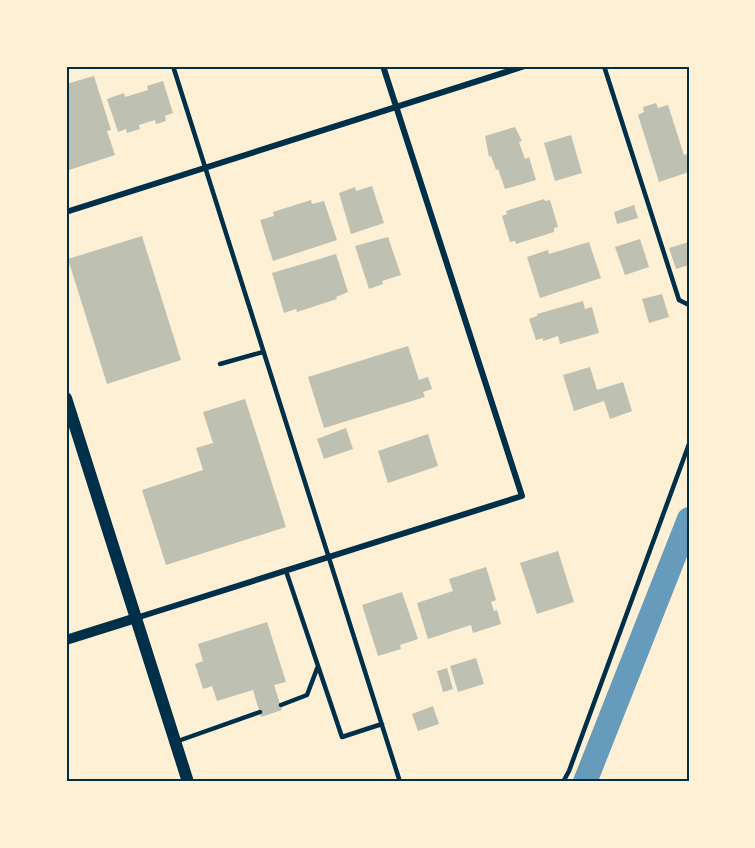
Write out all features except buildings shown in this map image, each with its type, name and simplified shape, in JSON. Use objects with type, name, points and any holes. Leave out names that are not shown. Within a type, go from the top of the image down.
[{"type":"main road","points":[[66,398],[188,782]]},
{"type":"street","points":[[66,640],[522,496],[383,66]]},
{"type":"street","points":[[66,212],[525,66]]},
{"type":"lane","points":[[173,66],[400,782]]},
{"type":"lane","points":[[604,66],[679,300],[689,305]]},
{"type":"lane","points":[[220,364],[263,352]]},
{"type":"lane","points":[[563,782],[689,444]]},
{"type":"lane","points":[[286,571],[342,737],[382,724]]},
{"type":"lane","points":[[281,705],[307,695],[318,666]]},
{"type":"lane","points":[[175,742],[260,712]]},
{"type":"waterway","points":[[585,782],[689,519]]}]
